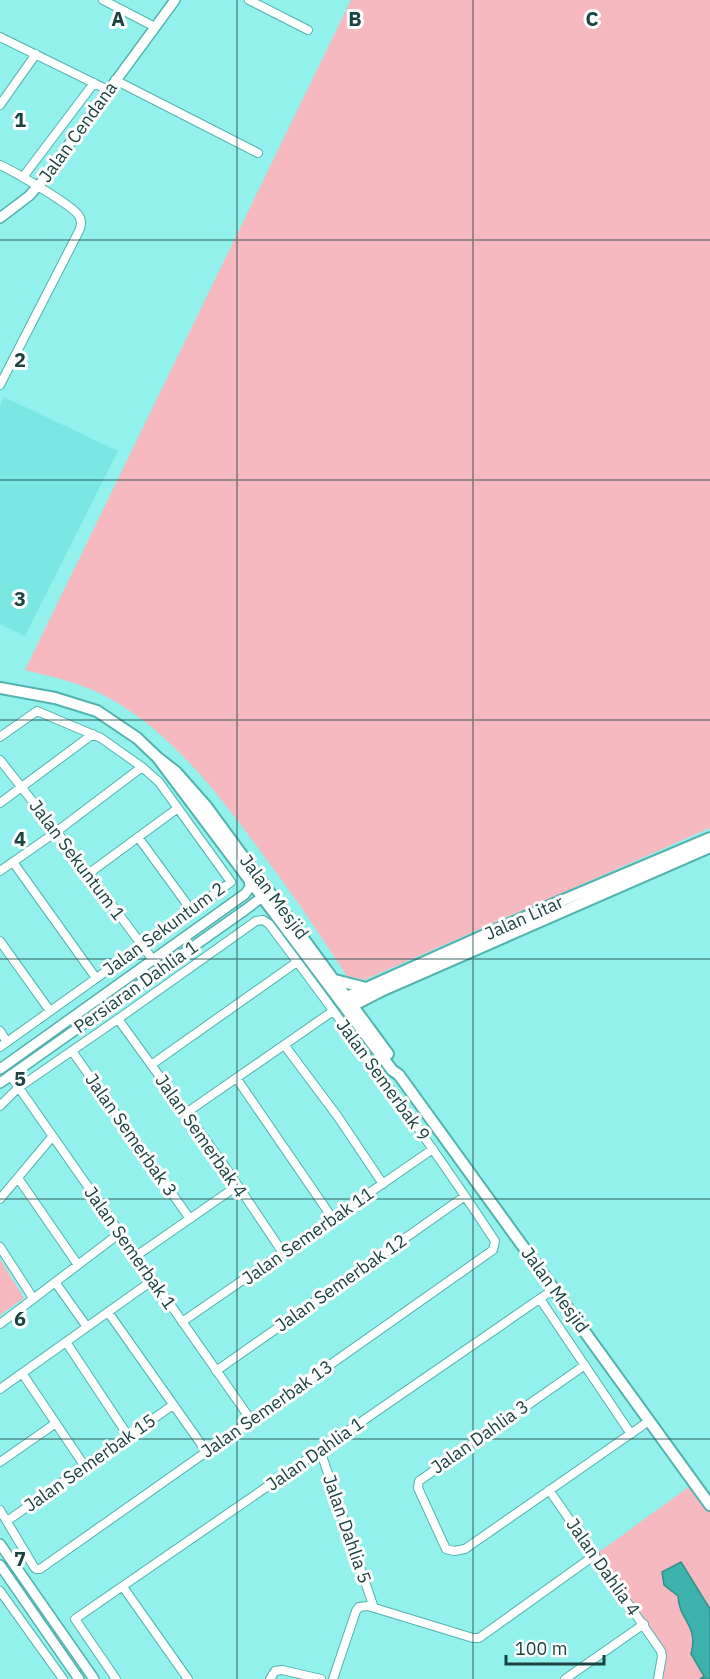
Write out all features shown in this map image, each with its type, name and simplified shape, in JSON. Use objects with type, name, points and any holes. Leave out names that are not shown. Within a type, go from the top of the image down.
[{"type":"main road","name":"Jalan Mesjid","points":[[0,688],[66,701],[97,711],[137,738],[176,772],[206,807],[392,1070],[399,1075],[710,1505]]},
{"type":"main road","name":"Jalan Mesjid","points":[[158,758],[249,878],[264,891],[335,980],[346,1003],[364,1020],[398,1068],[399,1075]]},
{"type":"main road","name":"Jalan Litar","points":[[346,1003],[366,988],[710,838]]},
{"type":"main road","name":"Jalan Litar","points":[[346,1003],[376,994],[710,847]]},
{"type":"main road","points":[[335,980],[366,988]]},
{"type":"main road","points":[[364,1020],[376,994]]},
{"type":"street","points":[[102,0],[155,27]]},
{"type":"street","name":"Jalan Cendana","points":[[0,218],[38,187],[175,0]]},
{"type":"street","points":[[249,0],[308,30]]},
{"type":"street","points":[[0,37],[108,90]]},
{"type":"street","points":[[0,105],[36,54]]},
{"type":"street","points":[[116,80],[258,153]]},
{"type":"street","points":[[23,177],[94,83]]},
{"type":"street","points":[[0,165],[77,212],[81,218],[81,226],[0,385]]},
{"type":"street","name":"Jalan Sekuntum 2","points":[[0,737],[37,711],[93,734],[123,752],[159,782],[231,882],[0,1047]]},
{"type":"street","points":[[0,803],[93,734]]},
{"type":"street","name":"Jalan Sekuntum 1","points":[[0,760],[153,960]]},
{"type":"street","points":[[0,871],[142,767]]},
{"type":"street","points":[[88,874],[178,808]]},
{"type":"street","points":[[138,837],[189,907]]},
{"type":"street","points":[[13,862],[96,978]]},
{"type":"street","name":"Persiaran Dahlia 1","points":[[0,1069],[248,891],[249,878]]},
{"type":"street","name":"Persiaran Dahlia 1","points":[[0,1083],[244,910],[264,891]]},
{"type":"street","points":[[236,899],[246,901],[244,910]]},
{"type":"street","name":"Jalan Semerbak 9","points":[[118,1019],[256,921],[263,920],[269,924],[433,1149],[495,1241],[495,1245]]},
{"type":"street","points":[[0,941],[50,1011]]},
{"type":"street","points":[[151,1065],[297,962]]},
{"type":"street","points":[[186,1113],[333,1011]]},
{"type":"street","points":[[0,1106],[18,1088],[118,1019]]},
{"type":"street","name":"Jalan Semerbak 4","points":[[118,1019],[283,1253]]},
{"type":"street","points":[[0,1031],[7,1042]]},
{"type":"street","points":[[285,1046],[338,1117],[383,1184]]},
{"type":"street","name":"Jalan Semerbak 3","points":[[72,1051],[190,1219]]},
{"type":"street","name":"Jalan Semerbak 1","points":[[10,1075],[250,1420]]},
{"type":"street","points":[[237,1079],[333,1219]]},
{"type":"street","points":[[0,1198],[52,1137]]},
{"type":"street","name":"Jalan Semerbak 11","points":[[182,1322],[433,1149]]},
{"type":"street","points":[[18,1178],[78,1265]]},
{"type":"street","points":[[136,1256],[237,1186]]},
{"type":"street","name":"Jalan Semerbak 12","points":[[216,1371],[465,1196]]},
{"type":"street","points":[[0,1324],[120,1233]]},
{"type":"street","name":"Jalan Semerbak 13","points":[[7,1521],[36,1569],[493,1250],[495,1245]]},
{"type":"street","points":[[0,1247],[33,1298]]},
{"type":"street","points":[[0,1389],[153,1280]]},
{"type":"street","points":[[54,1282],[87,1327]]},
{"type":"street","name":"Jalan Dahlia 1","points":[[116,1679],[75,1619],[554,1289]]},
{"type":"street","points":[[540,1299],[631,1434]]},
{"type":"street","points":[[108,1312],[206,1451]]},
{"type":"street","points":[[66,1342],[129,1437]]},
{"type":"street","name":"Jalan Dahlia 3","points":[[549,1490],[465,1549],[454,1551],[445,1548],[417,1485],[424,1476],[585,1365]]},
{"type":"street","points":[[22,1373],[86,1468]]},
{"type":"street","name":"Jalan Semerbak 15","points":[[7,1521],[86,1468],[173,1405]]},
{"type":"street","points":[[549,1490],[649,1421]]},
{"type":"street","points":[[0,1462],[56,1423]]},
{"type":"street","name":"Jalan Dahlia 5","points":[[321,1450],[374,1608]]},
{"type":"street","name":"Jalan Dahlia 4","points":[[549,1490],[644,1624],[662,1654],[658,1679]]},
{"type":"street","points":[[0,1510],[7,1521]]},
{"type":"street","points":[[0,1544],[93,1679]]},
{"type":"street","points":[[374,1608],[479,1638],[595,1555]]},
{"type":"street","points":[[0,1565],[79,1679]]},
{"type":"street","points":[[123,1587],[188,1679]]},
{"type":"street","points":[[0,1591],[63,1679]]},
{"type":"street","name":"Jalan Dahlia 5","points":[[333,1679],[357,1609],[365,1606],[374,1608]]},
{"type":"street","points":[[565,1679],[644,1624]]},
{"type":"street","points":[[270,1679],[275,1671],[282,1670],[321,1679]]},
{"type":"shaded area","points":[[351,0],[710,0],[710,828],[364,980],[347,976],[312,923],[235,817],[170,743],[132,712],[111,699],[91,689],[25,670]]},
{"type":"shaded area","points":[[4,397],[118,451],[25,636],[0,624],[0,406]]},
{"type":"shaded area","points":[[0,1259],[24,1298],[0,1315]]},
{"type":"shaded area","points":[[694,1483],[710,1505],[710,1679],[660,1679],[662,1656],[595,1555]]},
{"type":"shaded area","points":[[681,1562],[710,1609],[710,1679],[700,1679],[704,1676],[691,1654],[693,1644],[691,1629],[682,1612],[678,1596],[664,1585],[662,1572]]}]
